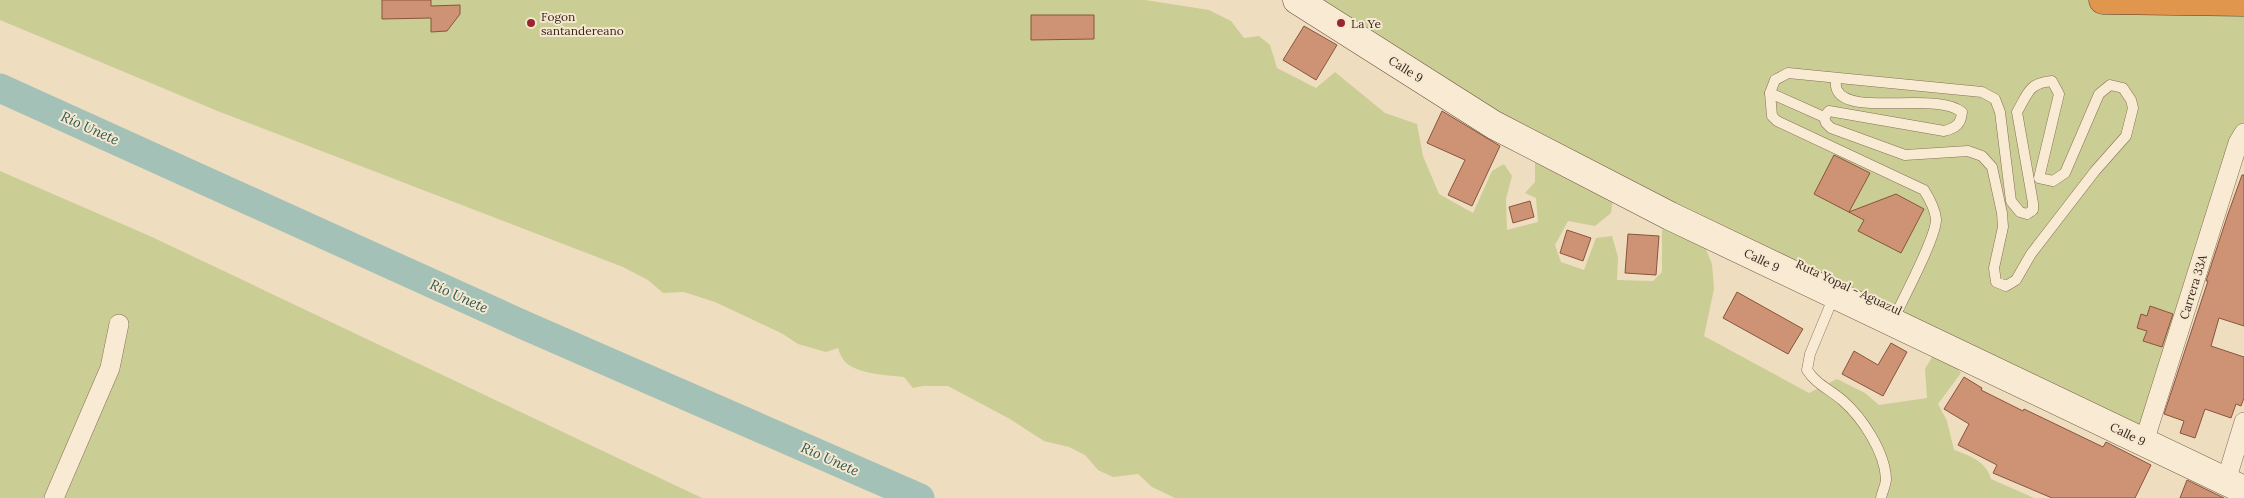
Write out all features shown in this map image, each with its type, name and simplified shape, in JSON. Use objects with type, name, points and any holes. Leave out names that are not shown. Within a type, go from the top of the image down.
[{"type":"street","name":"Carrera 33A","points":[[2144,442],[2238,143],[2244,133]]},
{"type":"street","points":[[54,498],[110,368],[120,324]]},
{"type":"street","points":[[2226,481],[2244,422]]},
{"type":"lane","name":"Ruta Yopal - Aguazul","points":[[1297,0],[1494,125],[1670,216],[2244,490]]},
{"type":"lane","points":[[2103,0],[2244,2]]},
{"type":"lane","points":[[1770,94],[1824,117],[1826,123],[1831,128],[1905,155],[1968,151],[1982,156],[1992,167],[2002,213],[2003,227],[1994,268],[1996,282],[2006,286],[2016,280],[2031,254],[2095,171],[2126,136],[2133,108],[2131,100],[2123,88],[2110,85],[2099,94],[2065,173],[2053,181],[2039,178],[2058,94],[2052,81],[2039,82],[2033,86],[2017,112],[2033,203],[2033,210],[2027,214],[2020,212],[2011,201],[2000,112],[1995,99],[1982,92],[1788,73],[1775,80],[1770,94],[1772,116],[1777,121],[1924,190],[1931,203],[1936,219],[1932,235],[1892,321]]},
{"type":"lane","points":[[1824,117],[1830,111],[1944,131],[1957,126],[1961,120],[1962,112],[1955,107],[1941,103],[1861,103],[1840,94],[1836,88],[1836,78]]},
{"type":"lane","points":[[1834,295],[1810,354],[1807,370],[1815,381],[1843,400],[1866,428],[1880,452],[1886,480],[1881,498]]},
{"type":"green space","points":[[0,0],[1145,0],[1209,10],[1231,21],[1244,38],[1259,36],[1270,45],[1277,68],[1316,88],[1335,72],[1385,113],[1417,124],[1423,156],[1439,194],[1473,213],[1492,171],[1504,164],[1512,176],[1506,199],[1507,230],[1538,222],[1536,198],[1525,193],[1535,182],[1535,160],[1613,200],[1611,213],[1595,226],[1568,221],[1555,245],[1561,262],[1584,270],[1596,238],[1612,236],[1618,257],[1617,280],[1653,281],[1662,272],[1664,220],[1703,242],[1712,264],[1714,289],[1704,336],[1809,393],[1837,379],[1865,393],[1879,405],[1927,398],[1925,369],[1935,352],[1951,361],[1961,373],[1938,404],[1947,421],[1954,450],[1981,463],[1991,479],[2034,498],[1175,498],[1152,487],[1138,474],[1113,477],[1098,470],[1085,455],[1069,447],[1044,441],[1010,419],[948,386],[913,388],[904,377],[871,373],[854,368],[843,359],[838,348],[826,352],[798,344],[783,334],[715,302],[684,292],[663,293],[648,280],[623,267],[220,112],[0,20]]},
{"type":"green space","points":[[1313,0],[2244,0],[2244,127],[2144,428],[1526,132]]},
{"type":"green space","points":[[0,171],[152,237],[702,498],[0,498]]},
{"type":"building","points":[[382,0],[431,0],[431,6],[460,5],[460,14],[447,31],[431,32],[431,18],[382,19]]},
{"type":"building","points":[[1031,15],[1094,15],[1094,39],[1031,40]]},
{"type":"building","points":[[1304,26],[1337,45],[1316,80],[1283,60]]},
{"type":"building","points":[[1442,111],[1500,146],[1472,206],[1448,195],[1465,160],[1427,143]]},
{"type":"building","points":[[1834,155],[1870,173],[1849,212],[1896,194],[1924,209],[1901,253],[1858,231],[1864,220],[1814,194]]},
{"type":"building","points":[[2242,175],[2244,175],[2244,326],[2219,318],[2211,346],[2244,357],[2244,398],[2241,406],[2236,404],[2231,418],[2205,409],[2195,438],[2180,433],[2184,421],[2164,414]]},
{"type":"building","points":[[1530,201],[1534,217],[1513,223],[1509,207]]},
{"type":"building","points":[[1567,230],[1591,238],[1583,261],[1560,253]]},
{"type":"building","points":[[1628,234],[1659,236],[1656,275],[1625,273]]},
{"type":"building","points":[[1737,292],[1803,329],[1788,354],[1723,318]]},
{"type":"building","points":[[2150,306],[2173,314],[2162,347],[2143,341],[2147,331],[2137,328],[2141,314],[2147,316]]},
{"type":"building","points":[[1891,343],[1907,352],[1883,396],[1842,374],[1854,351],[1878,365]]},
{"type":"building","points":[[1964,377],[1982,388],[1981,390],[2023,411],[2024,409],[2103,447],[2106,442],[2151,465],[2135,498],[2052,498],[1993,473],[1997,465],[1958,445],[1969,424],[1944,409]]},
{"type":"building","points":[[2187,480],[2224,498],[2180,498]]},
{"type":"waterway","name":"Río Unete","points":[[0,88],[526,326],[920,498]]},
{"type":"place","name":"Fogon santandereano","points":[[531,23]]},
{"type":"place","name":"La Ye","points":[[1341,23]]}]
